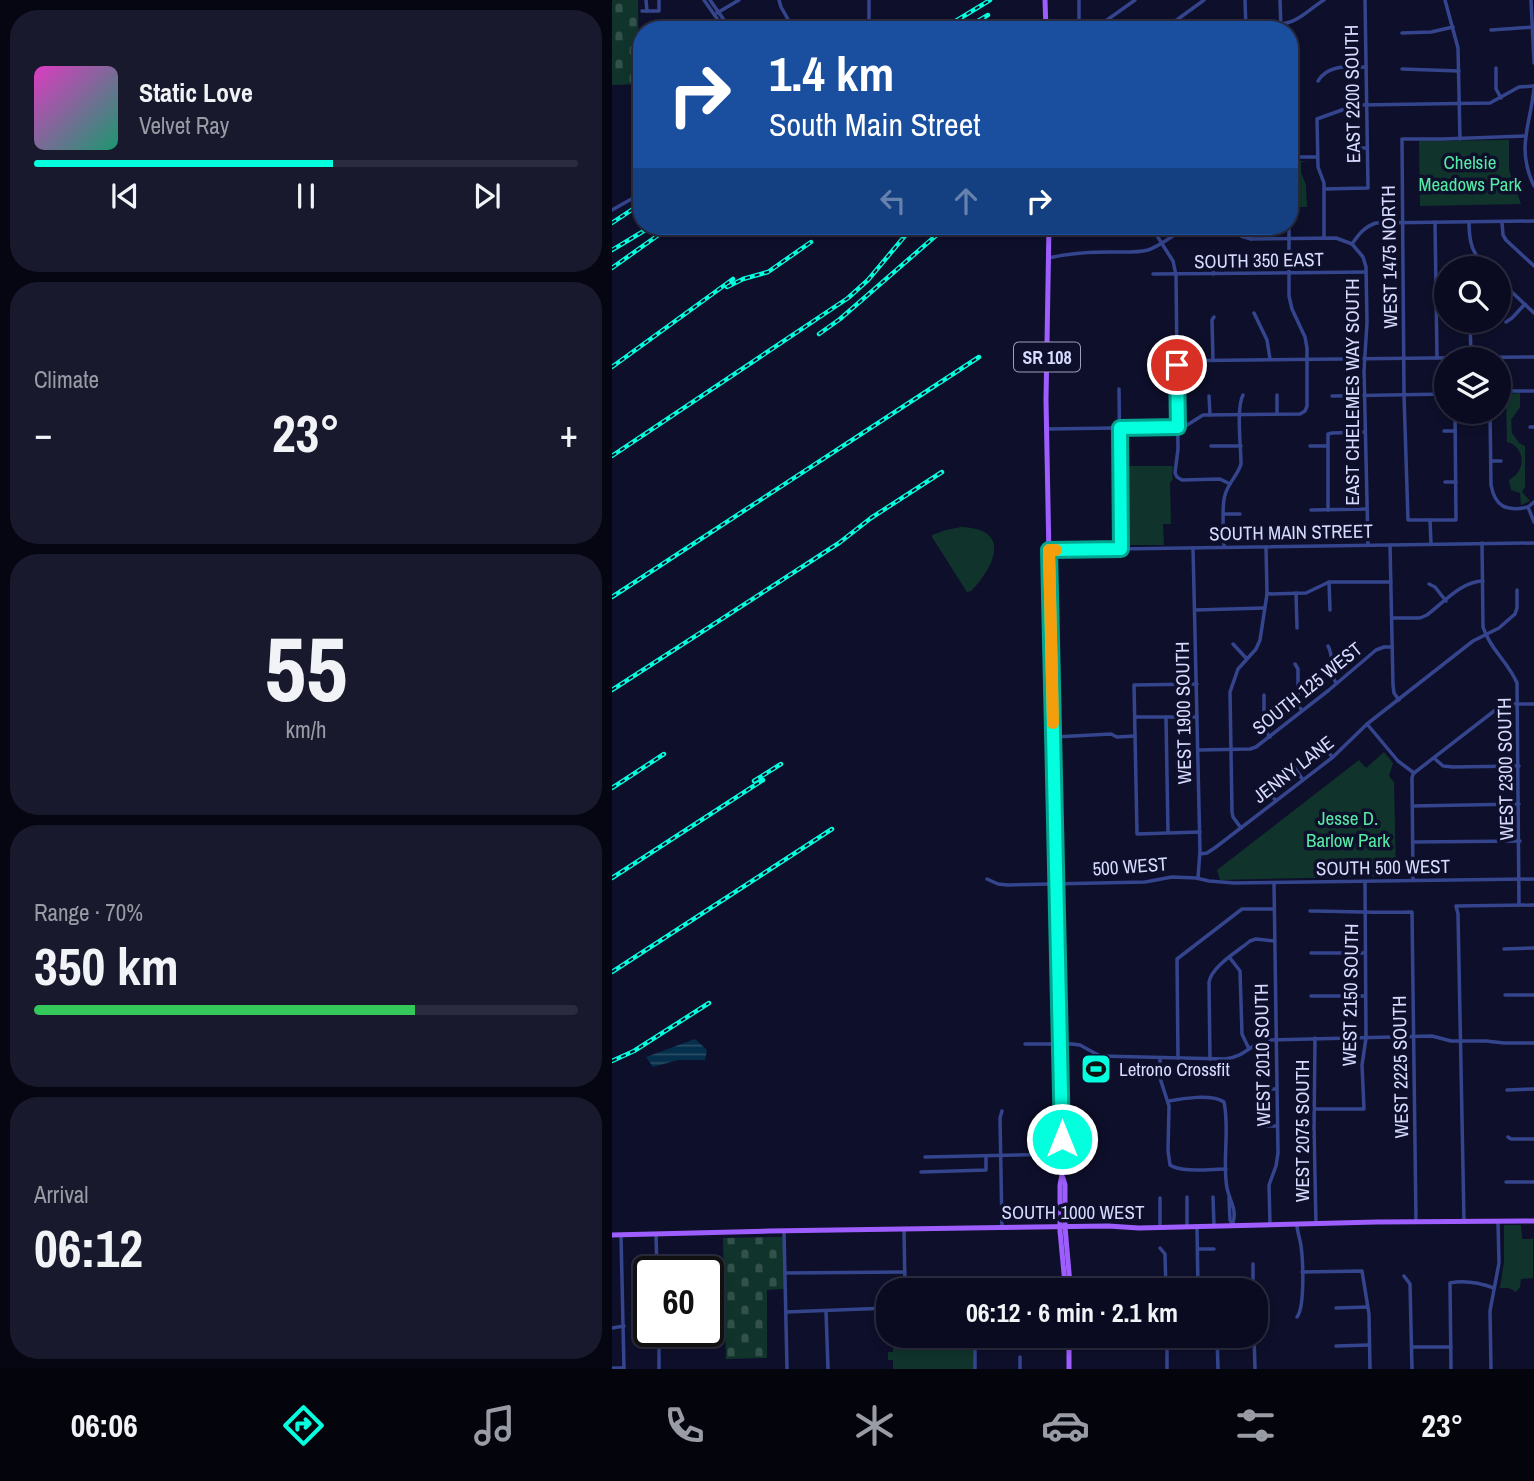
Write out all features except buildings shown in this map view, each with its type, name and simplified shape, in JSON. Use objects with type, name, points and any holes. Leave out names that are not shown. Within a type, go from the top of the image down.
[{"type":"main road","points":[[1045,0],[1046,21]]},
{"type":"main road","name":"SR 108","points":[[1049,235],[1046,372],[1049,550],[1062,1175],[1065,1185],[1063,1228],[1069,1278]]},
{"type":"main road","name":"SOUTH 1000 WEST","points":[[612,1235],[1534,1221]]},
{"type":"main road","points":[[1069,1348],[1069,1369]]},
{"type":"street","points":[[646,0],[644,11],[659,10],[659,0]]},
{"type":"street","points":[[704,0],[723,21]]},
{"type":"street","points":[[710,0],[720,21]]},
{"type":"street","points":[[717,14],[739,0]]},
{"type":"street","points":[[779,0],[789,21]]},
{"type":"street","points":[[869,0],[869,21]]},
{"type":"street","points":[[1079,0],[1079,21]]},
{"type":"street","points":[[1105,21],[1135,0]]},
{"type":"street","points":[[1175,21],[1204,0]]},
{"type":"street","points":[[1245,0],[1246,21]]},
{"type":"street","points":[[1280,0],[1280,21]]},
{"type":"street","points":[[1294,21],[1324,0]]},
{"type":"street","name":"EAST 2200 SOUTH","points":[[1324,189],[1367,188],[1365,0]]},
{"type":"street","points":[[1445,0],[1458,48],[1460,139],[1525,136]]},
{"type":"street","points":[[1531,0],[1534,63]]},
{"type":"street","points":[[1402,33],[1431,32],[1453,27]]},
{"type":"street","points":[[1491,30],[1533,27]]},
{"type":"street","points":[[1318,81],[1321,76],[1337,67],[1366,67]]},
{"type":"street","points":[[1496,68],[1496,89],[1501,98]]},
{"type":"street","points":[[1402,69],[1459,71]]},
{"type":"street","points":[[1324,238],[1324,189],[1317,157],[1317,118],[1350,107],[1490,103],[1519,87],[1534,87],[1525,136],[1526,167],[1534,186]]},
{"type":"street","name":"WEST 1475 NORTH","points":[[1430,520],[1408,520],[1402,139],[1460,139]]},
{"type":"street","points":[[1355,148],[1367,148]]},
{"type":"street","points":[[1298,157],[1317,157]]},
{"type":"street","points":[[612,209],[633,198]]},
{"type":"street","points":[[1502,221],[1506,240],[1534,266]]},
{"type":"street","points":[[1238,235],[1251,239],[1336,238],[1352,244],[1367,225],[1376,223],[1534,221]]},
{"type":"street","points":[[1435,222],[1437,347]]},
{"type":"street","points":[[1469,222],[1472,249],[1477,256]]},
{"type":"street","points":[[1157,235],[1173,261],[1176,275],[1178,449],[1175,473],[1182,480],[1220,479],[1230,484]]},
{"type":"street","points":[[1049,258],[1085,252],[1149,250],[1172,235]]},
{"type":"street","points":[[1251,235],[1251,239]]},
{"type":"street","points":[[1047,429],[1184,427],[1198,418],[1210,415],[1300,414],[1305,411],[1307,359],[1304,337],[1290,302],[1289,235]]},
{"type":"street","name":"EAST CHELEMES WAY SOUTH","points":[[1352,244],[1363,257],[1366,272],[1365,432],[1368,545]]},
{"type":"street","points":[[1213,264],[1213,274]]},
{"type":"street","name":"SOUTH 350 EAST","points":[[1153,274],[1366,272]]},
{"type":"street","points":[[1511,291],[1534,313]]},
{"type":"street","points":[[1511,319],[1525,304]]},
{"type":"street","points":[[1254,313],[1267,341],[1270,359]]},
{"type":"street","points":[[1213,360],[1214,317]]},
{"type":"street","points":[[1511,357],[1534,357]]},
{"type":"street","points":[[1154,358],[1434,359]]},
{"type":"street","points":[[1120,389],[1121,549]]},
{"type":"street","points":[[1511,391],[1534,391]]},
{"type":"street","points":[[1332,396],[1434,394]]},
{"type":"street","points":[[1224,547],[1224,496],[1239,471],[1243,395]]},
{"type":"street","points":[[1276,395],[1277,414]]},
{"type":"street","points":[[1209,396],[1210,415]]},
{"type":"street","points":[[1431,544],[1430,520],[1456,520],[1455,424]]},
{"type":"street","points":[[1490,424],[1493,494],[1497,501],[1511,509],[1528,507],[1534,502]]},
{"type":"street","points":[[1444,431],[1455,431]]},
{"type":"street","points":[[1328,510],[1328,434],[1365,432]]},
{"type":"street","points":[[1211,446],[1241,446]]},
{"type":"street","points":[[1310,446],[1327,446]]},
{"type":"street","points":[[1490,461],[1501,461]]},
{"type":"street","points":[[1445,482],[1456,482]]},
{"type":"street","points":[[1528,507],[1534,522]]},
{"type":"street","points":[[1311,510],[1367,509]]},
{"type":"street","points":[[1224,514],[1240,514]]},
{"type":"street","name":"SOUTH MAIN STREET","points":[[1049,550],[1534,542]]},
{"type":"street","name":"WEST 2300 SOUTH","points":[[1482,543],[1483,627],[1517,683],[1520,906]]},
{"type":"street","points":[[1390,545],[1392,685],[1398,700]]},
{"type":"street","points":[[1241,828],[1232,811],[1230,692],[1238,669],[1256,649],[1260,640],[1267,594],[1266,547]]},
{"type":"street","name":"WEST 1900 SOUTH","points":[[1194,548],[1200,832],[1198,878]]},
{"type":"street","points":[[1392,618],[1420,618],[1465,585],[1483,581]]},
{"type":"street","points":[[1267,594],[1306,593],[1329,582],[1391,582]]},
{"type":"street","points":[[1329,582],[1330,610]]},
{"type":"street","points":[[1429,584],[1435,587],[1446,601]]},
{"type":"street","name":"JENNY LANE","points":[[1200,854],[1216,848],[1333,757],[1367,724],[1473,641],[1499,628],[1515,614],[1517,590]]},
{"type":"street","points":[[1296,593],[1297,628]]},
{"type":"street","points":[[1195,610],[1264,608]]},
{"type":"street","points":[[1233,644],[1247,659]]},
{"type":"street","points":[[1328,646],[1331,651],[1331,675],[1336,683]]},
{"type":"street","name":"SOUTH 125 WEST","points":[[1198,750],[1256,747],[1376,650],[1392,647]]},
{"type":"street","points":[[1295,664],[1298,704],[1302,711]]},
{"type":"street","points":[[1196,684],[1134,685],[1137,834],[1200,832]]},
{"type":"street","points":[[1264,695],[1264,729],[1270,737]]},
{"type":"street","points":[[1413,880],[1414,773],[1498,708],[1506,704],[1534,704]]},
{"type":"street","points":[[1135,717],[1197,717]]},
{"type":"street","points":[[1166,717],[1168,832]]},
{"type":"street","points":[[1367,724],[1398,761],[1414,773]]},
{"type":"street","points":[[1053,737],[1111,734],[1117,737],[1135,736]]},
{"type":"street","points":[[1323,744],[1333,757]]},
{"type":"street","points":[[1434,758],[1443,766],[1518,766]]},
{"type":"street","points":[[1294,767],[1303,780]]},
{"type":"street","points":[[1266,789],[1276,801]]},
{"type":"street","points":[[1413,806],[1519,804]]},
{"type":"street","points":[[1413,842],[1520,841]]},
{"type":"street","name":"500 WEST","points":[[987,879],[1008,885],[1145,882],[1172,877],[1234,883]]},
{"type":"street","name":"SOUTH 500 WEST","points":[[1234,883],[1534,879]]},
{"type":"street","name":"WEST 2150 SOUTH","points":[[1316,1109],[1364,1109],[1362,1065],[1366,1038],[1365,882]]},
{"type":"street","name":"WEST 2010 SOUTH","points":[[1270,1225],[1269,1185],[1277,1162],[1274,884]]},
{"type":"street","points":[[1464,1221],[1456,906],[1534,905]]},
{"type":"street","points":[[1178,1058],[1177,959],[1242,909],[1274,909]]},
{"type":"street","points":[[1310,911],[1365,912]]},
{"type":"street","name":"WEST 2225 SOUTH","points":[[1365,912],[1412,912],[1416,1222]]},
{"type":"street","points":[[1210,1059],[1211,975],[1253,940],[1274,940]]},
{"type":"street","points":[[1504,949],[1534,948]]},
{"type":"street","points":[[1311,953],[1365,953]]},
{"type":"street","points":[[1230,958],[1240,971],[1241,1034],[1249,1049]]},
{"type":"street","points":[[1505,995],[1534,995]]},
{"type":"street","points":[[1311,996],[1365,996]]},
{"type":"street","points":[[1025,1044],[1080,1045],[1100,1056],[1210,1059],[1236,1057],[1260,1042],[1315,1038],[1432,1036],[1447,1041],[1534,1044]]},
{"type":"street","name":"WEST 2075 SOUTH","points":[[1315,1038],[1316,1224]]},
{"type":"street","points":[[1160,1058],[1160,1078],[1168,1101],[1168,1161],[1172,1167],[1182,1169],[1226,1169]]},
{"type":"street","points":[[1261,1089],[1276,1089]]},
{"type":"street","points":[[1507,1090],[1534,1089]]},
{"type":"street","points":[[1168,1101],[1216,1098],[1226,1105],[1226,1169],[1232,1226]]},
{"type":"street","points":[[1002,1111],[1002,1228]]},
{"type":"street","points":[[1262,1126],[1277,1126]]},
{"type":"street","points":[[1509,1137],[1534,1139]]},
{"type":"street","points":[[925,1157],[1062,1154]]},
{"type":"street","points":[[921,1172],[986,1170],[986,1156]]},
{"type":"street","points":[[1506,1182],[1534,1182]]},
{"type":"street","points":[[1187,1197],[1187,1227]]},
{"type":"street","points":[[1213,1197],[1214,1226]]},
{"type":"street","points":[[1160,1198],[1160,1227]]},
{"type":"street","points":[[1491,1369],[1490,1311],[1499,1263],[1498,1221]]},
{"type":"street","points":[[1297,1224],[1302,1272],[1301,1312],[1297,1317]]},
{"type":"street","points":[[1197,1227],[1198,1278]]},
{"type":"street","points":[[904,1229],[905,1278]]},
{"type":"street","points":[[784,1231],[787,1369]]},
{"type":"street","points":[[614,1368],[624,1369],[621,1234]]},
{"type":"street","points":[[656,1234],[657,1256]]},
{"type":"street","points":[[1160,1248],[1165,1254],[1166,1278]]},
{"type":"street","points":[[1198,1249],[1214,1249]]},
{"type":"street","points":[[1252,1264],[1252,1278]]},
{"type":"street","points":[[1302,1272],[1362,1271],[1370,1323],[1370,1369]]},
{"type":"street","points":[[785,1273],[905,1272]]},
{"type":"street","points":[[1404,1276],[1410,1284],[1412,1369]]},
{"type":"street","points":[[1451,1369],[1450,1283],[1485,1284],[1494,1289]]},
{"type":"street","points":[[1336,1308],[1367,1307]]},
{"type":"street","points":[[786,1312],[876,1309]]},
{"type":"street","points":[[826,1311],[828,1369]]},
{"type":"street","points":[[612,1328],[624,1326]]},
{"type":"street","points":[[1336,1346],[1370,1345]]},
{"type":"street","points":[[659,1347],[659,1369]]},
{"type":"street","points":[[1412,1347],[1451,1347]]},
{"type":"street","points":[[975,1348],[975,1369]]},
{"type":"street","points":[[1167,1348],[1167,1369]]},
{"type":"street","points":[[1218,1348],[1218,1369]]},
{"type":"street","points":[[1254,1348],[1255,1369]]},
{"type":"street","points":[[1020,1357],[1020,1369]]},
{"type":"green space","points":[[638,0],[638,21],[633,21],[633,84],[612,85],[612,1]]},
{"type":"green space","name":"Chelsie Meadows Park","points":[[1509,140],[1509,170],[1521,204],[1420,206],[1419,141]]},
{"type":"green space","points":[[1298,161],[1308,161],[1301,162],[1307,207],[1298,207]]},
{"type":"green space","points":[[1520,393],[1520,407],[1511,420],[1511,394]]},
{"type":"green space","points":[[1511,420],[1512,433],[1519,443],[1525,446],[1525,487],[1522,492],[1530,501],[1521,505],[1520,493],[1511,490],[1509,480],[1518,472],[1521,458],[1515,446],[1507,442],[1507,424],[1511,424]]},
{"type":"green space","points":[[1123,466],[1173,466],[1173,479],[1170,483],[1171,524],[1163,524],[1164,545],[1124,545]]},
{"type":"green space","points":[[961,527],[977,529],[987,534],[993,542],[994,550],[987,571],[971,591],[967,592],[932,537]]},
{"type":"green space","name":"Jesse D. Barlow Park","points":[[1384,752],[1393,763],[1389,776],[1394,782],[1396,876],[1220,880],[1217,870],[1359,760],[1366,768]]},
{"type":"green space","points":[[1504,1225],[1521,1225],[1522,1239],[1533,1237],[1533,1278],[1521,1279],[1516,1292],[1509,1288],[1500,1288],[1504,1262]]},
{"type":"green space","points":[[784,1237],[785,1289],[767,1290],[767,1358],[726,1359],[723,1238]]},
{"type":"green space","points":[[893,1348],[975,1348],[976,1369],[893,1369],[893,1360],[888,1360],[888,1352],[893,1352]]},
{"type":"water","points":[[695,1039],[707,1050],[705,1060],[678,1060],[653,1067],[646,1057]]},
{"type":"railway","points":[[956,21],[990,0]]},
{"type":"railway","points":[[978,21],[988,15]]},
{"type":"railway","points":[[612,223],[633,209]]},
{"type":"railway","points":[[612,250],[637,235]]},
{"type":"railway","points":[[612,268],[658,235]]},
{"type":"railway","points":[[612,456],[848,298],[868,280],[906,235]]},
{"type":"railway","points":[[819,334],[937,235]]},
{"type":"railway","points":[[727,287],[768,272],[811,242]]},
{"type":"railway","points":[[612,367],[733,279]]},
{"type":"railway","points":[[612,597],[979,357]]},
{"type":"railway","points":[[612,690],[839,543],[871,518],[942,472]]},
{"type":"railway","points":[[612,788],[664,754]]},
{"type":"railway","points":[[754,781],[781,764]]},
{"type":"railway","points":[[612,878],[763,780]]},
{"type":"railway","points":[[612,972],[832,829]]},
{"type":"railway","points":[[612,1061],[634,1051],[709,1003]]},
{"type":"slow traffic","points":[[1053,723],[1049,550],[1056,550]]},
{"type":"place","name":"Letrono Crossfit","points":[[1096,1069]]},
{"type":"route","points":[[1062,1139],[1049,550],[1121,549],[1120,428],[1178,427],[1177,365]]}]
